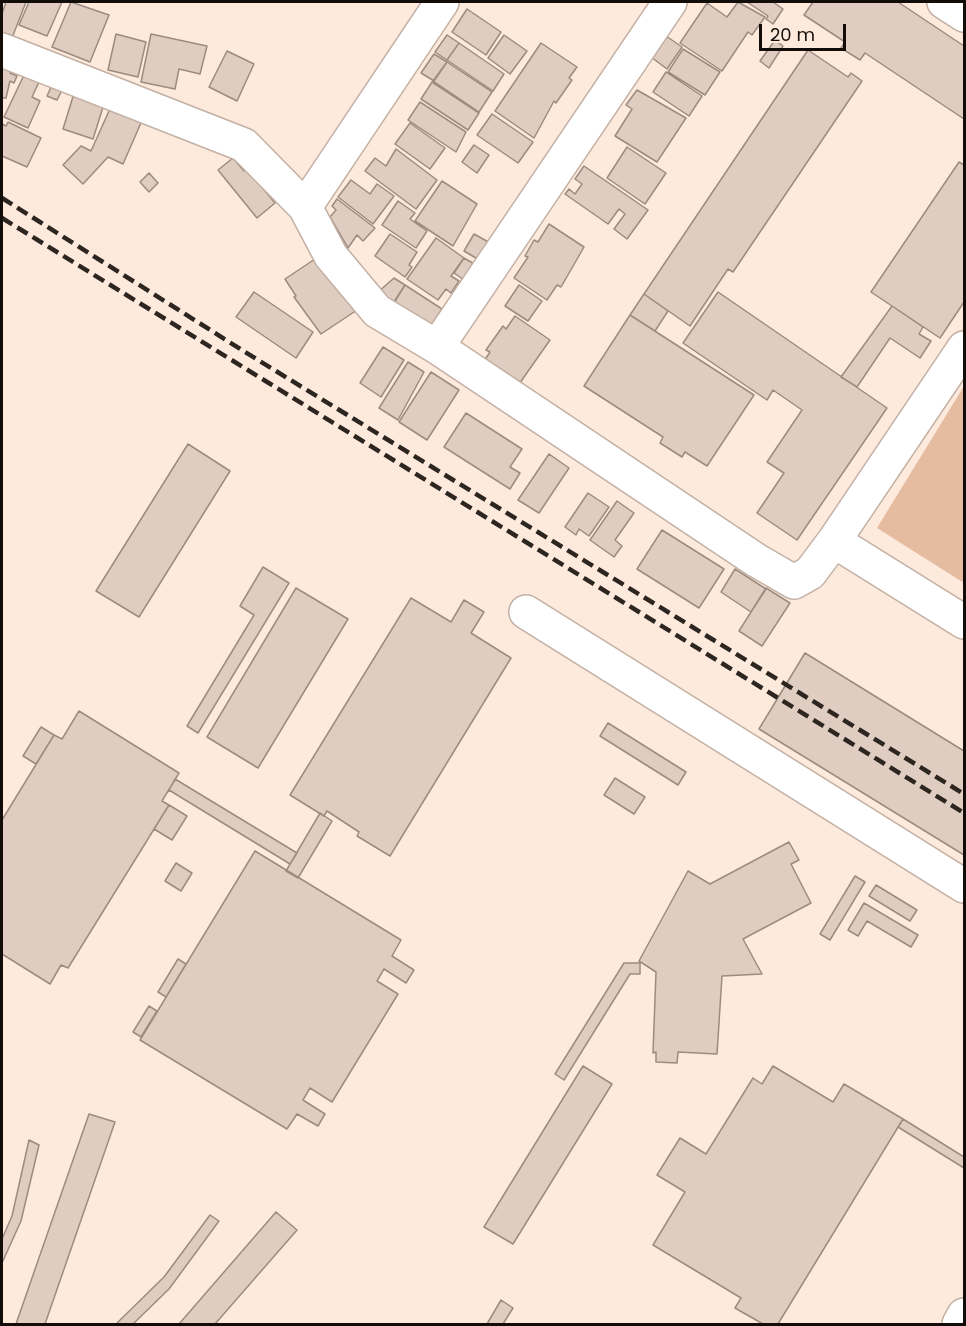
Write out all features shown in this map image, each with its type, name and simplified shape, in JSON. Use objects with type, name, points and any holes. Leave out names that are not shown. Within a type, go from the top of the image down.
[{"type":"street","points":[[305,207],[442,2]]},
{"type":"street","points":[[437,347],[669,2]]},
{"type":"street","points":[[944,2],[964,15]]},
{"type":"street","points":[[2,50],[244,145],[305,207],[330,256],[377,311],[437,347],[756,560],[794,582],[810,573],[834,541],[964,348]]},
{"type":"street","points":[[834,541],[964,622]]},
{"type":"street","points":[[526,612],[964,886]]},
{"type":"street","points":[[959,1324],[964,1315]]},
{"type":"shaded area","points":[[964,386],[964,583],[877,528]]},
{"type":"building","points":[[6,2],[26,2],[12,38],[2,35],[2,14]]},
{"type":"building","points":[[29,2],[62,2],[47,36],[19,25]]},
{"type":"building","points":[[71,2],[109,15],[90,62],[52,47]]},
{"type":"building","points":[[738,2],[765,17],[752,35],[748,32],[722,71],[680,43],[707,3],[727,17]]},
{"type":"building","points":[[747,2],[773,2],[783,9],[773,24],[766,19],[768,16]]},
{"type":"building","points":[[813,2],[898,2],[964,46],[964,119],[865,53],[860,60],[841,48],[845,42],[804,15]]},
{"type":"building","points":[[467,9],[501,32],[486,55],[452,32]]},
{"type":"building","points":[[116,34],[146,42],[138,77],[108,70]]},
{"type":"building","points":[[151,34],[207,46],[200,74],[179,69],[175,89],[141,82]]},
{"type":"building","points":[[447,35],[459,43],[447,60],[435,52]]},
{"type":"building","points":[[504,35],[527,51],[510,74],[488,58]]},
{"type":"building","points":[[666,36],[682,47],[667,69],[651,57]]},
{"type":"building","points":[[775,40],[783,46],[769,68],[760,61]]},
{"type":"building","points":[[459,43],[504,74],[493,91],[447,60]]},
{"type":"building","points":[[541,43],[577,67],[569,78],[572,80],[556,103],[554,101],[534,138],[495,111]]},
{"type":"building","points":[[683,49],[720,72],[705,95],[668,72]]},
{"type":"building","points":[[808,50],[848,77],[851,73],[862,81],[733,272],[728,269],[690,326],[644,294]]},
{"type":"building","points":[[227,51],[254,64],[237,101],[209,87]]},
{"type":"building","points":[[434,54],[447,62],[434,81],[421,73]]},
{"type":"building","points":[[447,62],[492,92],[479,112],[433,81]]},
{"type":"building","points":[[2,63],[12,68],[10,73],[17,76],[14,83],[10,81],[6,98],[2,98]]},
{"type":"building","points":[[666,72],[702,96],[689,116],[653,92]]},
{"type":"building","points":[[24,75],[39,82],[32,97],[40,101],[28,128],[4,117]]},
{"type":"building","points":[[432,82],[479,113],[468,130],[421,99]]},
{"type":"building","points":[[52,85],[62,90],[57,100],[47,96]]},
{"type":"building","points":[[75,90],[103,107],[93,139],[63,129]]},
{"type":"building","points":[[637,90],[686,118],[657,162],[615,136],[632,109],[626,105]]},
{"type":"building","points":[[113,102],[144,116],[123,164],[108,157],[83,184],[63,165],[81,146],[91,151]]},
{"type":"building","points":[[420,102],[466,132],[456,152],[408,120]]},
{"type":"building","points":[[492,114],[533,142],[518,163],[477,135]]},
{"type":"building","points":[[8,122],[41,138],[27,167],[2,156],[2,124],[6,126]]},
{"type":"building","points":[[410,123],[445,148],[430,169],[395,144]]},
{"type":"building","points":[[474,145],[489,155],[477,173],[462,162]]},
{"type":"building","points":[[627,147],[666,173],[645,204],[607,178]]},
{"type":"building","points":[[396,149],[437,180],[416,209],[365,171],[375,158],[386,166]]},
{"type":"building","points":[[233,158],[244,171],[247,169],[275,203],[257,218],[218,170]]},
{"type":"building","points":[[959,162],[964,165],[964,302],[940,338],[871,292]]},
{"type":"building","points":[[584,166],[648,210],[627,239],[614,229],[625,214],[619,209],[608,224],[565,194],[569,189],[575,194],[582,184],[575,179]]},
{"type":"building","points":[[149,173],[158,183],[149,192],[140,182]]},
{"type":"building","points":[[351,180],[370,194],[377,184],[394,196],[373,224],[338,197]]},
{"type":"building","points":[[442,181],[477,204],[453,246],[415,221]]},
{"type":"building","points":[[337,199],[375,228],[363,241],[357,235],[348,248],[330,217],[336,210],[332,206]]},
{"type":"building","points":[[398,201],[415,213],[410,219],[427,231],[416,248],[382,225]]},
{"type":"building","points":[[549,224],[584,247],[561,287],[557,285],[547,300],[514,278],[528,257],[525,256],[534,240],[538,242]]},
{"type":"building","points":[[390,234],[417,252],[409,265],[412,267],[405,277],[375,256]]},
{"type":"building","points":[[474,234],[492,244],[481,261],[464,251]]},
{"type":"building","points":[[436,238],[464,258],[451,276],[459,281],[451,293],[446,289],[438,300],[407,279]]},
{"type":"building","points":[[321,255],[357,310],[321,334],[294,297],[296,296],[285,279]]},
{"type":"building","points":[[464,258],[478,266],[467,282],[454,273]]},
{"type":"building","points":[[394,278],[405,285],[392,306],[377,293]]},
{"type":"building","points":[[405,285],[442,309],[427,332],[390,308]]},
{"type":"building","points":[[519,285],[542,301],[528,321],[505,306]]},
{"type":"building","points":[[254,292],[313,332],[296,358],[236,317]]},
{"type":"building","points":[[718,292],[887,408],[797,540],[757,513],[784,473],[767,462],[802,410],[773,390],[767,400],[683,343]]},
{"type":"building","points":[[644,294],[668,311],[655,331],[630,315]]},
{"type":"building","points":[[892,306],[923,327],[919,334],[931,341],[920,358],[890,338],[857,387],[841,377]]},
{"type":"building","points":[[630,315],[754,395],[707,466],[685,452],[682,457],[660,443],[663,437],[584,386]]},
{"type":"building","points":[[515,316],[550,340],[517,387],[482,364],[490,352],[486,350],[503,326],[506,329]]},
{"type":"building","points":[[383,347],[404,360],[381,397],[360,383]]},
{"type":"building","points":[[408,362],[424,372],[398,420],[379,408]]},
{"type":"building","points":[[431,372],[459,390],[427,440],[399,422]]},
{"type":"building","points":[[466,413],[522,449],[510,467],[520,473],[510,489],[444,447]]},
{"type":"building","points":[[188,444],[230,471],[139,617],[96,591]]},
{"type":"building","points":[[549,454],[569,468],[539,513],[518,500]]},
{"type":"building","points":[[588,493],[609,507],[589,536],[579,529],[576,535],[565,527]]},
{"type":"building","points":[[617,501],[634,513],[615,540],[622,546],[614,557],[590,540]]},
{"type":"building","points":[[662,530],[724,569],[699,608],[637,569]]},
{"type":"building","points":[[263,567],[289,583],[198,733],[187,726],[254,615],[240,606]]},
{"type":"building","points":[[735,569],[766,589],[751,612],[721,592]]},
{"type":"building","points":[[296,588],[348,619],[258,768],[207,737]]},
{"type":"building","points":[[766,588],[790,603],[762,646],[739,631]]},
{"type":"building","points":[[411,598],[451,622],[464,600],[484,612],[471,633],[511,658],[390,856],[357,836],[359,832],[327,811],[324,816],[290,795]]},
{"type":"building","points":[[805,653],[964,751],[964,855],[759,729]]},
{"type":"building","points":[[79,711],[179,773],[162,801],[169,805],[68,968],[61,965],[50,984],[2,954],[2,820],[54,735],[62,739]]},
{"type":"building","points":[[608,723],[686,772],[678,785],[600,736]]},
{"type":"building","points":[[41,727],[54,735],[36,764],[23,756]]},
{"type":"building","points":[[615,778],[645,797],[634,814],[604,795]]},
{"type":"building","points":[[175,779],[297,853],[290,864],[169,790]]},
{"type":"building","points":[[169,805],[187,816],[172,840],[154,829]]},
{"type":"building","points":[[320,813],[332,821],[298,878],[286,871]]},
{"type":"building","points":[[789,842],[799,860],[791,864],[811,903],[743,939],[762,974],[722,976],[717,1054],[678,1052],[677,1063],[656,1062],[656,1052],[653,1053],[656,972],[639,961],[688,871],[710,884]]},
{"type":"building","points":[[255,851],[401,940],[392,956],[414,970],[406,983],[384,969],[377,981],[398,994],[332,1102],[310,1088],[303,1100],[325,1114],[318,1126],[297,1114],[287,1129],[140,1040]]},
{"type":"building","points":[[176,863],[192,873],[181,891],[165,881]]},
{"type":"building","points":[[855,876],[865,882],[830,940],[820,934]]},
{"type":"building","points":[[876,885],[917,910],[910,921],[869,896]]},
{"type":"building","points":[[864,903],[918,935],[911,947],[867,921],[858,936],[848,930]]},
{"type":"building","points":[[178,959],[186,964],[166,997],[158,992]]},
{"type":"building","points":[[624,963],[640,963],[640,974],[630,974],[564,1080],[555,1074]]},
{"type":"building","points":[[149,1006],[157,1011],[141,1037],[133,1032]]},
{"type":"building","points":[[583,1066],[612,1084],[513,1244],[484,1227]]},
{"type":"building","points":[[773,1066],[833,1102],[844,1084],[903,1119],[778,1324],[763,1324],[735,1308],[741,1298],[653,1245],[685,1192],[657,1175],[680,1138],[706,1154],[753,1078],[762,1084]]},
{"type":"building","points":[[89,1114],[115,1122],[45,1324],[16,1324]]},
{"type":"building","points":[[903,1119],[964,1157],[964,1168],[898,1127]]},
{"type":"building","points":[[29,1140],[39,1145],[21,1221],[2,1263],[2,1239],[12,1216]]},
{"type":"building","points":[[276,1212],[297,1230],[215,1324],[179,1324]]},
{"type":"building","points":[[210,1215],[219,1221],[169,1289],[133,1324],[116,1324],[164,1277]]},
{"type":"building","points":[[501,1300],[513,1308],[503,1324],[487,1324]]},
{"type":"railway","points":[[2,198],[245,352],[964,794]]},
{"type":"railway","points":[[2,218],[964,813]]}]
